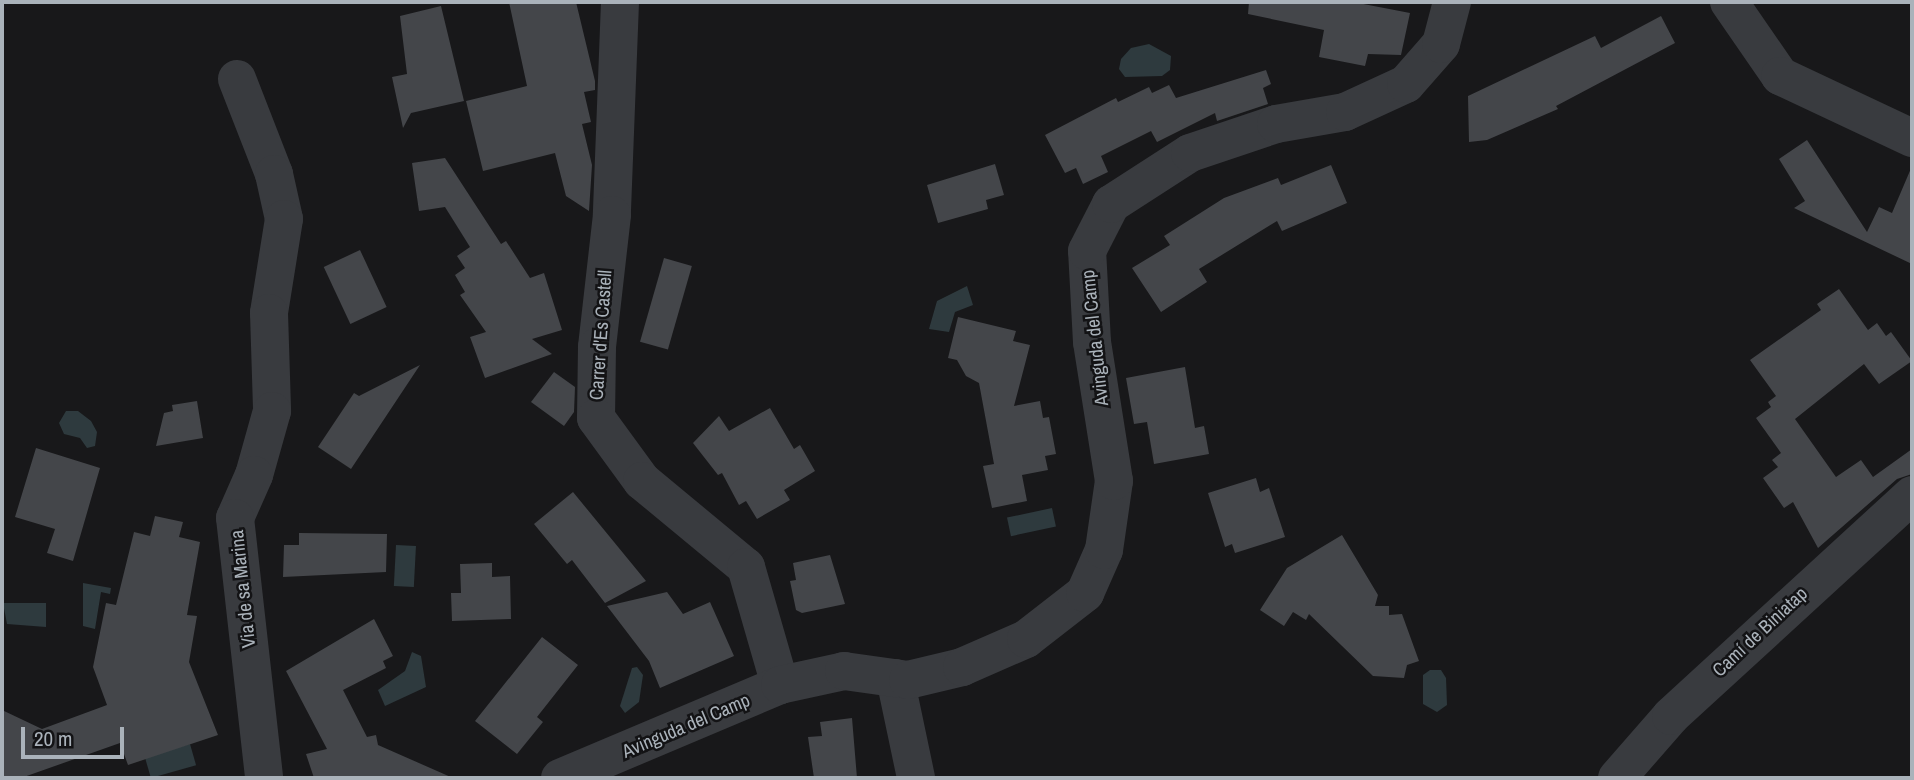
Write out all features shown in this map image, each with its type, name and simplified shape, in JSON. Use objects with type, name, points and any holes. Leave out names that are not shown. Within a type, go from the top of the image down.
[{"type":"street","name":"Carrer d'Es Castell","points":[[620,2],[612,215],[597,347],[596,418],[642,481],[746,567],[780,685]]},
{"type":"street","name":"Avinguda del Camp","points":[[560,778],[780,685],[844,671],[908,680],[962,667],[1026,639],[1085,593],[1104,550],[1114,481],[1092,342],[1087,251],[1111,204],[1190,153],[1276,124],[1345,112],[1406,84],[1441,44],[1452,2]]},
{"type":"street","points":[[1729,2],[1780,76],[1912,138]]},
{"type":"street","name":"Via de sa Marina","points":[[237,79],[274,174],[284,219],[269,313],[272,411],[254,475],[235,518],[264,778]]},
{"type":"street","name":"Camí de Biniatap","points":[[1617,778],[1671,716],[1912,495]]},
{"type":"street","points":[[895,678],[916,778]]},
{"type":"shaded area","points":[[1149,44],[1171,56],[1170,70],[1162,76],[1125,77],[1119,69],[1121,59],[1131,48]]},
{"type":"shaded area","points":[[967,286],[973,305],[955,312],[949,332],[929,329],[937,301]]},
{"type":"shaded area","points":[[66,411],[78,411],[91,421],[97,432],[95,446],[87,448],[80,438],[64,434],[59,423]]},
{"type":"shaded area","points":[[1052,508],[1056,527],[1011,536],[1007,518]]},
{"type":"shaded area","points":[[396,545],[416,546],[414,587],[394,586]]},
{"type":"shaded area","points":[[83,583],[111,588],[110,594],[101,592],[95,629],[83,626]]},
{"type":"shaded area","points":[[3,603],[46,603],[46,627],[7,624]]},
{"type":"shaded area","points":[[412,652],[421,656],[426,687],[385,706],[378,690],[405,671]]},
{"type":"shaded area","points":[[637,667],[643,675],[639,702],[625,713],[620,706],[632,668]]},
{"type":"shaded area","points":[[1430,670],[1441,670],[1446,678],[1447,705],[1437,712],[1423,704],[1423,675]]},
{"type":"shaded area","points":[[190,744],[196,765],[151,778],[145,757]]},
{"type":"building","points":[[509,2],[576,2],[595,81],[595,90],[584,92],[591,122],[582,124],[592,165],[589,211],[566,196],[555,153],[483,171],[466,101],[527,86]]},
{"type":"building","points":[[1249,2],[1353,2],[1410,13],[1401,55],[1368,54],[1365,66],[1319,57],[1324,30],[1248,14]]},
{"type":"building","points":[[441,6],[464,101],[411,113],[403,128],[392,77],[407,74],[400,16]]},
{"type":"building","points":[[1661,16],[1675,43],[1556,106],[1558,109],[1487,140],[1469,142],[1468,96],[1595,36],[1601,48]]},
{"type":"building","points":[[1266,70],[1271,84],[1263,88],[1268,104],[1217,121],[1215,113],[1157,142],[1151,131],[1101,156],[1108,172],[1083,184],[1076,168],[1065,173],[1045,135],[1116,98],[1118,102],[1149,87],[1152,93],[1169,85],[1176,98]]},
{"type":"building","points":[[1807,140],[1867,232],[1879,207],[1892,213],[1912,166],[1912,264],[1794,208],[1805,201],[1779,159]]},
{"type":"building","points":[[445,158],[501,244],[506,241],[530,278],[544,273],[562,330],[532,339],[552,354],[485,378],[470,337],[486,332],[460,295],[465,292],[455,275],[465,268],[457,256],[470,247],[445,207],[419,211],[412,163]]},
{"type":"building","points":[[995,164],[1004,195],[986,200],[988,209],[938,223],[927,185]]},
{"type":"building","points":[[1331,165],[1347,203],[1282,231],[1277,221],[1199,269],[1207,282],[1161,312],[1132,268],[1170,245],[1164,236],[1224,198],[1278,178],[1281,185]]},
{"type":"building","points":[[360,250],[387,307],[350,324],[324,267]]},
{"type":"building","points":[[664,258],[692,266],[668,350],[640,342]]},
{"type":"building","points":[[1839,289],[1868,330],[1877,323],[1886,336],[1891,332],[1912,361],[1879,384],[1864,364],[1795,419],[1836,477],[1861,460],[1873,477],[1912,449],[1912,474],[1897,479],[1818,548],[1793,502],[1784,508],[1763,478],[1778,467],[1772,460],[1781,453],[1756,418],[1771,407],[1768,402],[1776,396],[1750,360],[1821,310],[1817,304]]},
{"type":"building","points":[[958,317],[1016,331],[1013,341],[1030,345],[1014,406],[1040,401],[1043,418],[1049,417],[1056,454],[1045,456],[1048,470],[1022,475],[1027,501],[992,508],[983,466],[994,464],[979,383],[966,376],[957,360],[948,358]]},
{"type":"building","points":[[420,365],[351,469],[318,447],[354,393],[359,396]]},
{"type":"building","points":[[1185,367],[1195,428],[1204,426],[1209,454],[1154,464],[1147,422],[1134,424],[1126,378]]},
{"type":"building","points":[[554,372],[575,387],[574,412],[564,426],[531,402]]},
{"type":"building","points":[[197,401],[203,438],[156,446],[164,413],[173,411],[172,405]]},
{"type":"building","points":[[770,408],[794,449],[800,445],[815,471],[784,490],[790,500],[757,519],[746,501],[739,505],[722,473],[718,475],[693,443],[719,416],[729,431]]},
{"type":"building","points":[[36,448],[100,468],[73,561],[47,553],[55,529],[15,517]]},
{"type":"building","points":[[1256,478],[1260,492],[1269,488],[1285,537],[1235,553],[1232,544],[1225,547],[1208,493]]},
{"type":"building","points":[[573,492],[646,581],[605,603],[572,560],[567,564],[534,524]]},
{"type":"building","points":[[155,516],[183,522],[179,537],[200,542],[187,615],[197,616],[189,662],[218,735],[128,765],[120,743],[21,778],[2,778],[2,710],[42,729],[107,705],[93,667],[106,603],[116,605],[134,532],[150,536]]},
{"type":"building","points":[[299,533],[387,534],[386,572],[283,577],[284,545],[299,545]]},
{"type":"building","points":[[1342,535],[1378,595],[1375,606],[1389,606],[1389,615],[1402,614],[1419,661],[1407,665],[1404,678],[1373,676],[1309,614],[1306,620],[1293,612],[1284,626],[1260,610],[1287,568]]},
{"type":"building","points":[[830,555],[845,604],[802,613],[796,610],[790,581],[796,580],[793,563]]},
{"type":"building","points":[[492,563],[492,577],[510,576],[511,619],[452,621],[451,593],[461,593],[460,564]]},
{"type":"building","points":[[667,592],[683,614],[710,602],[734,656],[660,688],[649,661],[607,606]]},
{"type":"building","points":[[374,619],[393,656],[383,661],[386,668],[343,690],[367,737],[376,735],[378,745],[453,778],[314,778],[306,754],[327,749],[286,671]]},
{"type":"building","points":[[542,637],[578,665],[537,717],[543,722],[517,754],[475,721]]},
{"type":"building","points":[[852,718],[857,778],[814,778],[808,737],[822,736],[820,722]]}]
